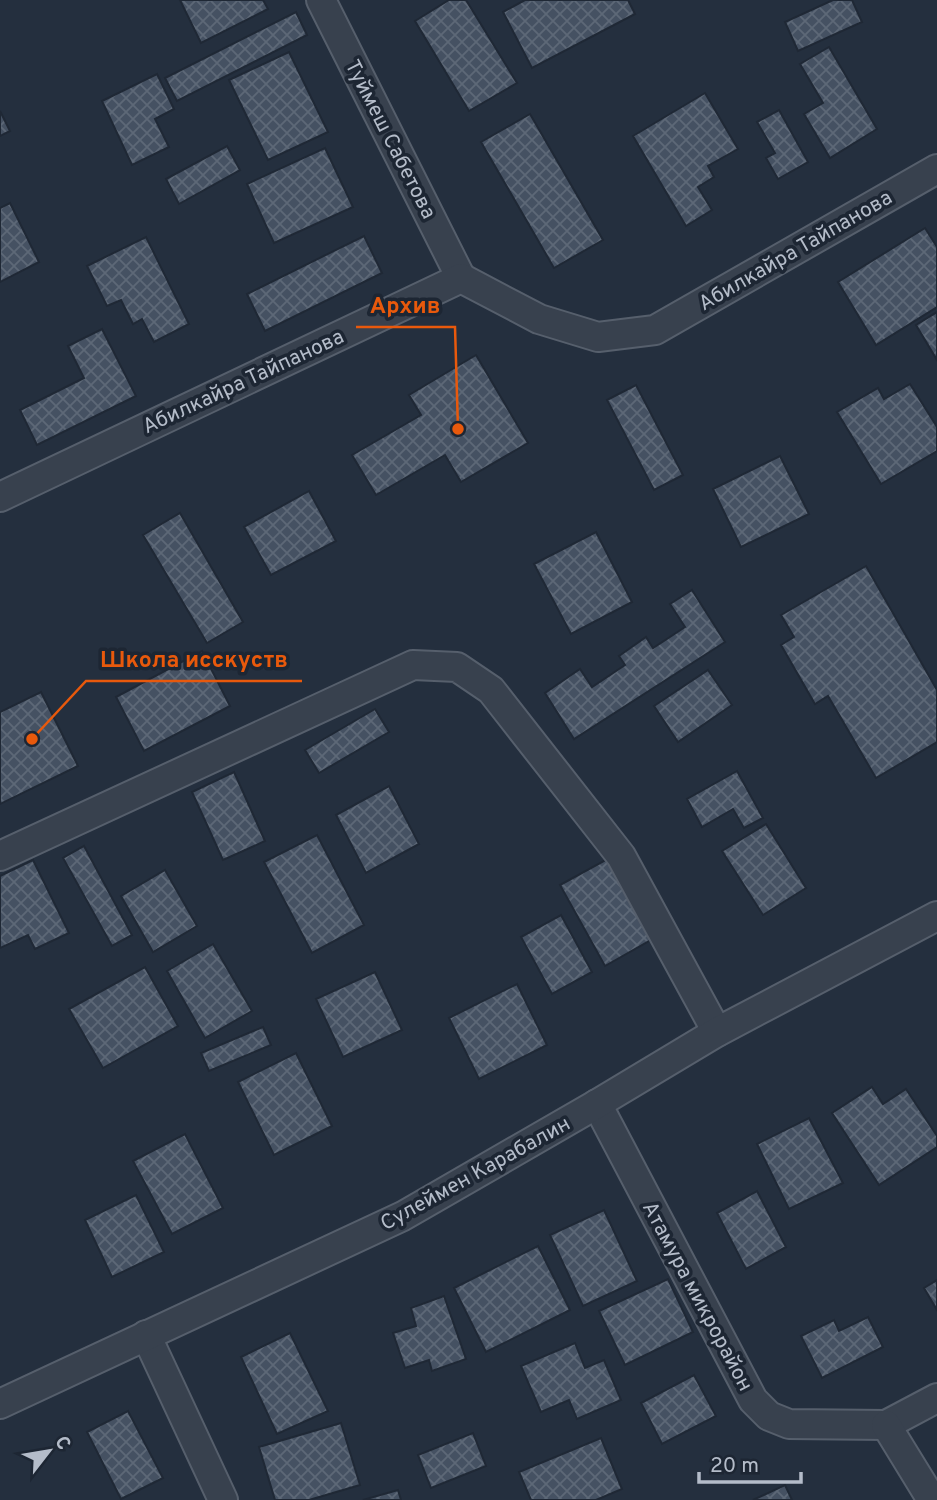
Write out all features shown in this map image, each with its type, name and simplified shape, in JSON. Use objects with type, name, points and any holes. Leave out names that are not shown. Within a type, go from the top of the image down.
[{"type":"street","name":"Туймеш Сабетова","points":[[321,0],[461,278]]},
{"type":"street","name":"Абилкайра Тайпанова","points":[[0,496],[461,278],[539,319],[598,337],[655,330],[937,169]]},
{"type":"street","points":[[0,856],[413,665],[457,667],[491,690],[621,856],[717,1032]]},
{"type":"street","name":"Сулеймен Карабалин","points":[[0,1404],[403,1216],[717,1032],[937,916]]},
{"type":"street","name":"Атамура микрорайон","points":[[597,1104],[753,1400],[769,1416],[789,1424],[886,1425],[937,1398]]},
{"type":"street","points":[[146,1335],[223,1500]]},
{"type":"street","points":[[886,1425],[932,1500]]},
{"type":"building","points":[[180,0],[263,0],[268,9],[201,43]]},
{"type":"building","points":[[449,0],[466,0],[517,83],[469,111],[415,21]]},
{"type":"building","points":[[525,0],[628,0],[635,14],[532,68],[503,12]]},
{"type":"building","points":[[833,0],[852,0],[862,22],[798,51],[785,22]]},
{"type":"building","points":[[296,12],[307,35],[177,101],[165,78]]},
{"type":"building","points":[[829,47],[877,129],[830,158],[804,114],[823,103],[800,64]]},
{"type":"building","points":[[289,52],[328,132],[268,160],[229,80]]},
{"type":"building","points":[[157,74],[174,109],[155,119],[169,147],[132,165],[102,101]]},
{"type":"building","points":[[705,93],[738,149],[708,166],[714,177],[698,187],[712,210],[686,226],[633,136]]},
{"type":"building","points":[[779,110],[808,162],[778,179],[766,158],[775,153],[757,122]]},
{"type":"building","points":[[0,111],[10,131],[0,136]]},
{"type":"building","points":[[530,114],[603,240],[554,268],[481,142]]},
{"type":"building","points":[[227,146],[240,170],[179,204],[166,179]]},
{"type":"building","points":[[325,148],[353,207],[274,243],[247,184]]},
{"type":"building","points":[[10,203],[39,262],[0,282],[0,208]]},
{"type":"building","points":[[925,228],[937,247],[937,307],[876,345],[838,282]]},
{"type":"building","points":[[364,236],[382,273],[265,331],[247,294]]},
{"type":"building","points":[[146,237],[189,324],[154,342],[142,319],[133,324],[121,300],[107,306],[87,266]]},
{"type":"building","points":[[937,312],[937,360],[916,325]]},
{"type":"building","points":[[102,329],[136,396],[37,445],[20,410],[84,378],[68,346]]},
{"type":"building","points":[[476,355],[528,443],[461,482],[445,455],[376,495],[352,455],[421,415],[409,395]]},
{"type":"building","points":[[910,384],[937,427],[937,451],[881,484],[837,412],[878,388],[884,399]]},
{"type":"building","points":[[636,385],[683,475],[654,490],[607,400]]},
{"type":"building","points":[[780,456],[809,514],[741,547],[713,489]]},
{"type":"building","points":[[309,491],[336,541],[271,575],[244,527]]},
{"type":"building","points":[[180,513],[243,622],[207,643],[143,535]]},
{"type":"building","points":[[596,532],[632,602],[571,634],[534,564]]},
{"type":"building","points":[[866,566],[937,690],[937,742],[876,778],[828,696],[815,704],[781,645],[794,637],[781,615]]},
{"type":"building","points":[[692,590],[725,642],[574,739],[545,693],[580,669],[592,687],[625,665],[619,656],[646,637],[653,648],[685,627],[670,604]]},
{"type":"building","points":[[202,651],[230,706],[144,751],[116,697]]},
{"type":"building","points":[[708,670],[732,705],[678,742],[654,706]]},
{"type":"building","points":[[41,692],[78,766],[0,804],[0,712]]},
{"type":"building","points":[[375,709],[389,732],[319,773],[305,750]]},
{"type":"building","points":[[737,771],[763,818],[744,828],[733,809],[702,827],[687,799]]},
{"type":"building","points":[[234,772],[265,841],[223,860],[192,792]]},
{"type":"building","points":[[389,786],[419,844],[366,873],[336,815]]},
{"type":"building","points":[[766,824],[806,888],[763,915],[722,851]]},
{"type":"building","points":[[317,835],[364,925],[312,953],[264,862]]},
{"type":"building","points":[[84,846],[132,935],[112,946],[63,858]]},
{"type":"building","points":[[611,857],[656,937],[605,966],[560,885]]},
{"type":"building","points":[[33,860],[69,933],[35,949],[28,935],[0,948],[0,876]]},
{"type":"building","points":[[165,870],[197,926],[153,952],[121,896]]},
{"type":"building","points":[[561,915],[592,972],[552,994],[521,937]]},
{"type":"building","points":[[213,944],[252,1011],[205,1038],[167,971]]},
{"type":"building","points":[[145,967],[178,1026],[103,1068],[69,1009]]},
{"type":"building","points":[[375,972],[402,1030],[343,1057],[316,999]]},
{"type":"building","points":[[517,984],[547,1045],[479,1079],[449,1018]]},
{"type":"building","points":[[263,1027],[271,1045],[209,1071],[201,1053]]},
{"type":"building","points":[[296,1053],[332,1126],[274,1155],[238,1082]]},
{"type":"building","points":[[872,1087],[883,1104],[906,1089],[937,1136],[937,1147],[879,1185],[832,1113]]},
{"type":"building","points":[[809,1118],[843,1183],[789,1209],[757,1144]]},
{"type":"building","points":[[185,1134],[223,1208],[172,1234],[133,1161]]},
{"type":"building","points":[[757,1191],[786,1247],[746,1269],[717,1213]]},
{"type":"building","points":[[136,1195],[164,1252],[112,1277],[85,1220]]},
{"type":"building","points":[[604,1210],[637,1281],[583,1306],[550,1235]]},
{"type":"building","points":[[538,1246],[570,1310],[486,1352],[454,1288]]},
{"type":"building","points":[[668,1279],[693,1332],[625,1365],[599,1311]]},
{"type":"building","points":[[937,1280],[937,1310],[924,1288]]},
{"type":"building","points":[[444,1296],[466,1359],[432,1371],[429,1360],[405,1368],[393,1333],[416,1326],[411,1308]]},
{"type":"building","points":[[868,1317],[883,1347],[822,1378],[801,1336],[834,1320],[839,1331]]},
{"type":"building","points":[[290,1333],[328,1411],[277,1434],[241,1357]]},
{"type":"building","points":[[575,1343],[585,1368],[604,1360],[621,1400],[577,1419],[569,1400],[541,1412],[521,1366]]},
{"type":"building","points":[[694,1375],[716,1416],[662,1444],[641,1403]]},
{"type":"building","points":[[128,1411],[163,1478],[121,1499],[87,1432]]},
{"type":"building","points":[[341,1423],[360,1485],[309,1500],[275,1500],[259,1447]]},
{"type":"building","points":[[473,1433],[486,1466],[431,1488],[418,1455]]},
{"type":"building","points":[[601,1438],[622,1489],[596,1500],[531,1500],[519,1472]]},
{"type":"building","points":[[785,1485],[792,1500],[753,1500]]},
{"type":"building","points":[[398,1490],[401,1500],[363,1500]]},
{"type":"place","name":"Архив","points":[[458,429]]},
{"type":"place","name":"Школа исскуств","points":[[32,739]]}]
